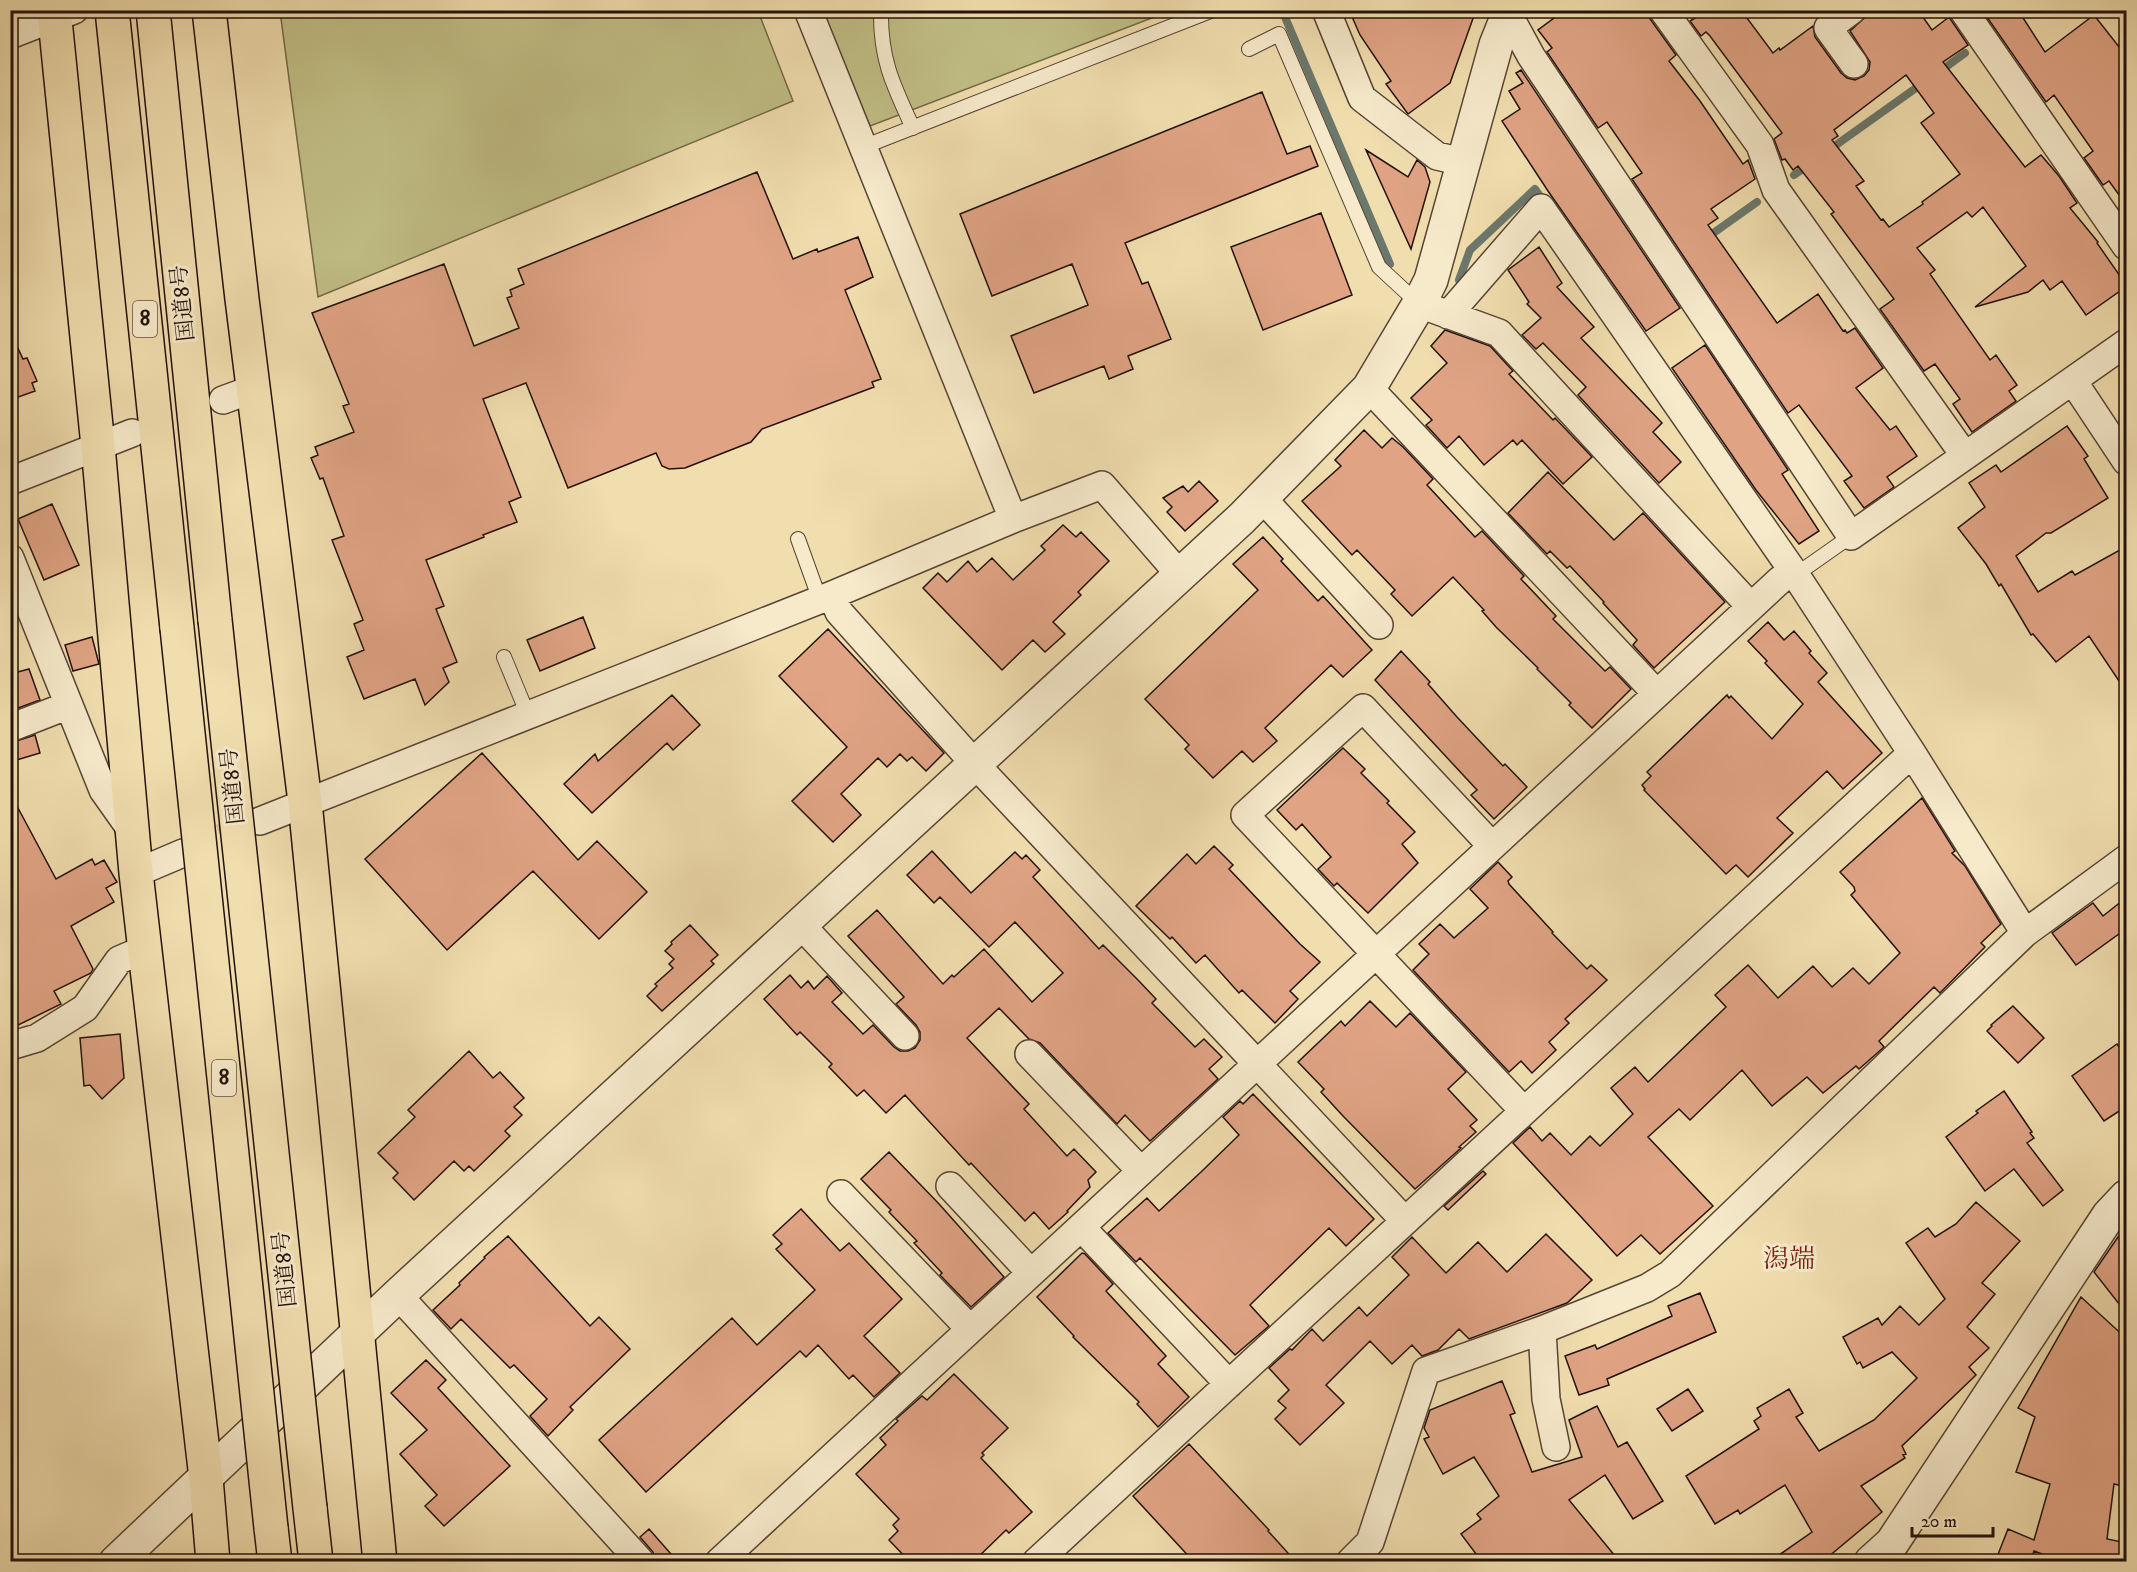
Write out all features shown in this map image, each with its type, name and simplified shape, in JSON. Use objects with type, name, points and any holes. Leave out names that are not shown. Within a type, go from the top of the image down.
[{"type":"highway","name":"国道8号","points":[[112,10],[275,1562]]},
{"type":"highway","name":"国道8号","points":[[153,10],[215,620],[316,1562]]},
{"type":"highway","points":[[209,10],[238,394],[304,802],[380,1562]]},
{"type":"highway","points":[[61,13],[136,873],[206,1478],[213,1562]]},
{"type":"street","points":[[808,10],[1013,519]]},
{"type":"street","points":[[1326,10],[1362,98],[1437,156],[1463,162]]},
{"type":"street","points":[[1663,10],[1760,145],[1776,190],[1965,456]]},
{"type":"street","points":[[1852,10],[1828,28],[1854,64]]},
{"type":"street","points":[[1963,10],[2127,246]]},
{"type":"street","points":[[1434,310],[1431,280],[1496,45],[1508,12]]},
{"type":"street","points":[[1508,12],[1538,66],[1851,536],[2127,343]]},
{"type":"street","points":[[10,34],[61,13]]},
{"type":"street","points":[[116,1562],[398,1295],[1262,498],[1369,388],[1434,310],[1541,208],[1787,577],[1912,753],[2025,933]]},
{"type":"street","points":[[1434,310],[1499,333],[1751,607]]},
{"type":"street","points":[[2073,381],[2127,461]]},
{"type":"street","points":[[1369,388],[1657,694]]},
{"type":"street","points":[[10,481],[132,433]]},
{"type":"street","points":[[260,821],[826,598],[1013,519],[1102,485],[1180,575]]},
{"type":"street","points":[[1262,498],[1379,625]]},
{"type":"street","points":[[10,558],[103,790],[132,831]]},
{"type":"street","points":[[718,1562],[1751,607],[1787,577]]},
{"type":"street","points":[[826,598],[974,763],[1405,1221]]},
{"type":"street","points":[[10,728],[69,705]]},
{"type":"street","points":[[1492,846],[1363,708],[1245,816],[1524,1111]]},
{"type":"street","points":[[1036,1562],[1912,753]]},
{"type":"street","points":[[136,873],[183,853]]},
{"type":"street","points":[[1350,1562],[1370,1542],[1426,1371],[1647,1288],[1670,1274],[2025,933],[2127,859]]},
{"type":"street","points":[[800,924],[905,1036]]},
{"type":"street","points":[[10,1046],[38,1038],[86,1008],[119,960],[145,948]]},
{"type":"street","points":[[1029,1054],[1142,1171]]},
{"type":"street","points":[[950,1186],[1030,1273]]},
{"type":"street","points":[[841,1194],[970,1329]]},
{"type":"street","points":[[1871,1562],[1892,1543],[2109,1215],[2127,1197]]},
{"type":"street","points":[[1081,1227],[1229,1384]]},
{"type":"street","points":[[398,1295],[640,1562]]},
{"type":"street","points":[[1542,1329],[1546,1399],[1556,1447]]},
{"type":"lane","points":[[881,10],[880,38],[892,83],[913,128]]},
{"type":"lane","points":[[863,147],[1213,10]]},
{"type":"lane","points":[[1249,49],[1279,34],[1379,267],[1434,310]]},
{"type":"lane","points":[[1787,577],[1804,569],[1851,536]]},
{"type":"lane","points":[[798,539],[826,598]]},
{"type":"lane","points":[[504,657],[528,715]]},
{"type":"shaded area","points":[[280,11],[758,11],[793,101],[318,297]]},
{"type":"shaded area","points":[[823,11],[1170,11],[870,126]]},
{"type":"building","points":[[1349,10],[1476,10],[1450,83],[1408,114],[1386,84],[1391,81],[1360,35]]},
{"type":"building","points":[[1565,10],[1647,10],[1650,19],[1676,55],[1669,61],[1700,101],[1743,164],[1748,160],[1755,179],[1711,209],[1718,218],[1708,225],[1777,323],[1818,294],[1843,331],[1847,333],[1855,328],[1883,368],[1856,388],[1890,430],[1896,426],[1917,456],[1887,477],[1894,487],[1864,508],[1844,481],[1852,476],[1799,405],[1788,413],[1632,179],[1642,173],[1607,122],[1598,128],[1547,52],[1552,48],[1538,30]]},
{"type":"building","points":[[1693,10],[1741,10],[1773,53],[1813,26],[1815,37],[1841,73],[1855,80],[1864,76],[1869,70],[1870,62],[1850,31],[1873,10],[1918,10],[1932,30],[1949,17],[1968,45],[1943,62],[2025,167],[2041,155],[2059,176],[2077,203],[2070,208],[2098,242],[2127,286],[2086,315],[2062,281],[2050,290],[2043,280],[2028,292],[1975,307],[2026,266],[1983,207],[1972,217],[1967,212],[1917,248],[1935,270],[1930,274],[1990,360],[1996,355],[2017,385],[2009,391],[2016,401],[1972,432],[1953,404],[1960,399],[1935,364],[1924,371],[1880,309],[1894,299],[1831,214],[1834,212],[1798,166],[1793,170],[1785,159],[1782,160],[1774,139],[1782,133],[1710,36],[1706,32],[1701,36],[1690,21],[1697,17]],"holes":[[[1906,75],[1934,113],[1921,123],[1960,174],[1922,202],[1923,204],[1889,227],[1883,219],[1881,220],[1856,186],[1864,181],[1832,140],[1838,136],[1834,130]]]},
{"type":"building","points":[[1982,10],[2018,10],[2045,52],[2094,15],[2127,57],[2127,206],[2109,181],[2103,185],[2084,158],[2093,151],[2054,95],[2046,102]]},
{"type":"building","points":[[1521,70],[1680,308],[1646,331],[1502,121],[1520,109],[1509,91],[1523,83],[1516,73]]},
{"type":"building","points":[[1262,92],[1287,154],[1310,146],[1318,166],[1125,243],[1142,284],[1148,282],[1171,339],[1128,356],[1133,369],[1109,379],[1104,366],[1034,393],[1011,336],[1088,305],[1072,264],[992,296],[960,214]]},
{"type":"building","points":[[1366,150],[1408,177],[1417,160],[1425,167],[1430,182],[1411,249]]},
{"type":"building","points":[[757,172],[793,259],[858,237],[873,277],[845,290],[881,379],[872,382],[874,387],[762,429],[751,442],[685,468],[669,469],[662,466],[656,453],[568,488],[526,383],[483,399],[521,497],[509,502],[517,522],[426,560],[444,606],[436,609],[457,662],[443,668],[449,682],[425,705],[415,679],[364,699],[347,657],[364,650],[354,624],[363,620],[332,540],[344,536],[323,478],[320,479],[311,458],[318,455],[315,447],[354,432],[343,406],[349,404],[312,313],[444,264],[474,346],[519,328],[507,298],[512,296],[510,290],[524,284],[518,269]]},
{"type":"building","points":[[1321,213],[1352,295],[1263,330],[1231,247]]},
{"type":"building","points":[[1539,247],[1562,283],[1557,287],[1594,327],[1581,338],[1662,423],[1653,432],[1681,462],[1659,483],[1578,395],[1586,387],[1543,343],[1536,349],[1522,335],[1541,318],[1527,304],[1529,302],[1508,270]]},
{"type":"building","points":[[1445,330],[1490,346],[1513,371],[1509,374],[1592,457],[1563,484],[1522,440],[1517,445],[1513,440],[1484,465],[1459,436],[1447,448],[1426,425],[1432,420],[1411,398],[1447,363],[1431,346]]},
{"type":"building","points":[[10,331],[23,359],[27,358],[37,381],[32,383],[35,391],[10,400]]},
{"type":"building","points":[[1705,345],[1788,470],[1782,474],[1819,531],[1799,544],[1756,490],[1672,368]]},
{"type":"building","points":[[2067,426],[2088,456],[2084,459],[2108,498],[2051,533],[2046,533],[2016,556],[2038,592],[2072,571],[2075,575],[2127,546],[2127,693],[2089,636],[2056,662],[2033,634],[2031,635],[2001,584],[1999,586],[1986,564],[1958,528],[1985,507],[1969,483],[1996,465],[2001,472]]},
{"type":"building","points":[[1364,430],[1382,448],[1392,438],[1403,447],[1433,479],[1427,485],[1475,537],[1482,531],[1524,576],[1521,579],[1556,616],[1553,619],[1605,671],[1610,667],[1631,689],[1592,728],[1538,668],[1496,627],[1482,611],[1484,610],[1453,577],[1412,616],[1391,594],[1395,590],[1357,550],[1352,555],[1302,501],[1341,466],[1335,460]]},
{"type":"building","points":[[1548,472],[1614,540],[1643,513],[1725,602],[1654,668],[1633,645],[1637,640],[1604,602],[1570,566],[1567,568],[1550,551],[1547,554],[1508,513]]},
{"type":"building","points":[[1199,481],[1218,501],[1185,531],[1167,512],[1172,507],[1163,498],[1183,486],[1188,492]]},
{"type":"building","points":[[52,504],[79,565],[44,580],[18,519]]},
{"type":"building","points":[[1063,525],[1076,537],[1081,532],[1109,561],[1078,592],[1081,595],[1053,622],[1065,634],[1045,652],[1033,640],[1002,670],[923,588],[938,573],[947,582],[968,561],[977,572],[992,558],[1013,580],[1045,550],[1041,546]]},
{"type":"building","points":[[1263,537],[1283,559],[1281,561],[1318,601],[1323,596],[1372,650],[1343,677],[1331,665],[1265,728],[1277,741],[1253,762],[1242,751],[1213,778],[1185,749],[1189,745],[1145,699],[1258,590],[1233,564]]},
{"type":"building","points":[[583,617],[595,648],[540,671],[527,640]]},
{"type":"building","points":[[1768,622],[1784,640],[1794,631],[1827,673],[1818,682],[1882,753],[1843,789],[1827,771],[1777,818],[1793,833],[1748,877],[1736,865],[1726,874],[1644,790],[1642,785],[1651,776],[1647,772],[1727,695],[1729,698],[1731,696],[1772,739],[1803,704],[1748,641]]},
{"type":"building","points":[[828,629],[944,753],[926,771],[912,757],[907,761],[900,754],[887,767],[878,758],[841,794],[861,815],[833,842],[792,801],[847,747],[779,676]]},
{"type":"building","points":[[92,637],[99,664],[73,671],[65,645]]},
{"type":"building","points":[[1401,651],[1430,682],[1428,684],[1457,717],[1503,766],[1505,764],[1527,787],[1494,819],[1471,795],[1477,790],[1375,680]]},
{"type":"building","points":[[29,669],[40,700],[10,711],[10,674]]},
{"type":"building","points":[[672,695],[700,725],[673,750],[667,743],[592,813],[564,784],[595,754],[598,761]]},
{"type":"building","points":[[35,735],[40,753],[10,762],[10,743]]},
{"type":"building","points":[[1343,748],[1365,769],[1361,773],[1415,832],[1402,844],[1418,863],[1368,913],[1337,883],[1334,886],[1318,869],[1331,857],[1302,824],[1296,830],[1277,810]]},
{"type":"building","points":[[482,753],[578,860],[597,841],[647,892],[599,939],[533,871],[447,950],[365,859]]},
{"type":"building","points":[[10,793],[56,879],[92,859],[95,865],[104,860],[117,882],[106,888],[114,902],[71,926],[93,969],[91,973],[54,991],[61,1004],[10,1029]]},
{"type":"building","points":[[1922,798],[1955,851],[1952,853],[1965,866],[2001,924],[1981,943],[1985,947],[1940,993],[1934,987],[1879,1041],[1884,1047],[1859,1069],[1856,1066],[1823,1093],[1807,1077],[1772,1106],[1742,1070],[1690,1120],[1679,1109],[1648,1137],[1713,1206],[1660,1254],[1641,1235],[1617,1256],[1513,1143],[1530,1127],[1542,1141],[1550,1133],[1571,1155],[1590,1136],[1600,1146],[1633,1114],[1611,1088],[1635,1067],[1648,1082],[1726,1007],[1715,995],[1748,965],[1778,998],[1813,966],[1832,987],[1853,968],[1869,984],[1900,953],[1851,895],[1855,891],[1854,887],[1840,872]]},
{"type":"building","points":[[1214,846],[1233,865],[1229,869],[1320,962],[1290,991],[1298,999],[1275,1023],[1242,990],[1239,993],[1205,955],[1196,963],[1172,937],[1170,939],[1136,906],[1187,854],[1196,864]]},
{"type":"building","points":[[932,851],[971,893],[1015,852],[1022,859],[1026,855],[1040,870],[1033,877],[1099,949],[1103,945],[1138,980],[1156,999],[1152,1003],[1195,1047],[1204,1039],[1222,1057],[1209,1069],[1218,1079],[1150,1141],[1125,1115],[1117,1124],[1040,1043],[1029,1039],[999,1008],[967,1038],[1029,1104],[1024,1109],[1067,1156],[1074,1149],[1096,1172],[1088,1180],[1090,1187],[1049,1229],[1034,1212],[1025,1221],[971,1163],[969,1165],[905,1095],[886,1113],[864,1090],[857,1096],[829,1067],[832,1064],[800,1032],[797,1035],[764,999],[790,975],[801,988],[808,981],[814,989],[827,976],[842,993],[832,1002],[863,1034],[873,1025],[900,1051],[915,1048],[920,1040],[920,1032],[896,1004],[904,997],[848,936],[877,910],[943,984],[952,975],[954,977],[984,949],[1032,1002],[1063,973],[1015,922],[989,947],[940,897],[934,903],[907,875]]},
{"type":"building","points":[[1498,862],[1512,877],[1508,881],[1509,884],[1552,933],[1587,969],[1591,965],[1607,980],[1565,1019],[1569,1023],[1549,1042],[1556,1050],[1532,1073],[1521,1061],[1509,1072],[1413,970],[1429,954],[1419,944],[1440,924],[1454,938],[1488,908],[1470,889]]},
{"type":"building","points":[[2127,897],[2127,928],[2076,965],[2052,933],[2093,903],[2103,916]]},
{"type":"building","points":[[690,925],[718,955],[711,961],[714,964],[662,1011],[647,996],[657,986],[655,984],[673,968],[669,964],[674,959],[665,951],[672,944],[671,942]]},
{"type":"building","points":[[1370,1001],[1396,1027],[1410,1013],[1466,1072],[1448,1089],[1477,1120],[1470,1126],[1476,1132],[1415,1189],[1343,1116],[1321,1092],[1324,1089],[1298,1062],[1341,1021],[1345,1026]]},
{"type":"building","points":[[2013,1006],[2044,1038],[2018,1063],[1987,1031]]},
{"type":"building","points":[[120,1034],[124,1078],[102,1099],[90,1085],[84,1086],[80,1038]]},
{"type":"building","points":[[2117,1044],[2127,1057],[2127,1106],[2104,1121],[2072,1076]]},
{"type":"building","points":[[469,1051],[493,1078],[500,1072],[524,1098],[514,1107],[522,1115],[505,1131],[510,1136],[474,1171],[469,1166],[464,1171],[454,1161],[414,1200],[393,1178],[398,1173],[378,1153],[415,1117],[408,1110]]},
{"type":"building","points":[[2004,1091],[2032,1132],[2030,1133],[2034,1138],[2027,1143],[2063,1190],[2043,1206],[2014,1169],[1985,1191],[1946,1137]]},
{"type":"building","points":[[1253,1094],[1374,1219],[1346,1246],[1329,1228],[1250,1305],[1269,1326],[1235,1355],[1140,1258],[1136,1262],[1108,1233],[1147,1198],[1159,1211],[1201,1172],[1239,1135],[1223,1117],[1240,1101],[1243,1104]]},
{"type":"building","points":[[889,1152],[1004,1277],[971,1307],[940,1275],[942,1273],[914,1243],[917,1241],[861,1179]]},
{"type":"building","points":[[1483,1171],[1486,1174],[1448,1210],[1444,1206]]},
{"type":"building","points":[[1976,1202],[2020,1241],[1982,1283],[1995,1294],[1967,1327],[1989,1348],[1969,1367],[1976,1375],[1902,1446],[1906,1454],[1903,1455],[1905,1458],[1861,1486],[1882,1512],[1822,1562],[1769,1562],[1812,1532],[1785,1485],[1740,1514],[1738,1510],[1715,1524],[1686,1476],[1759,1429],[1754,1421],[1761,1416],[1757,1408],[1789,1389],[1803,1413],[1796,1417],[1819,1451],[1874,1420],[1917,1378],[1892,1352],[1863,1368],[1860,1362],[1857,1364],[1843,1337],[1878,1318],[1882,1325],[1900,1306],[1919,1325],[1945,1299],[1906,1243],[1928,1228],[1935,1237],[1956,1224]]},
{"type":"building","points":[[801,1209],[840,1251],[849,1243],[902,1299],[864,1336],[900,1373],[874,1397],[853,1375],[849,1379],[818,1345],[806,1357],[800,1351],[646,1492],[599,1440],[732,1318],[757,1345],[815,1290],[776,1249],[782,1244],[773,1235]]},
{"type":"building","points":[[2127,1224],[2127,1314],[2094,1272]]},
{"type":"building","points":[[1546,1234],[1592,1280],[1567,1303],[1469,1339],[1459,1329],[1438,1350],[1422,1356],[1412,1345],[1392,1364],[1370,1341],[1326,1385],[1344,1403],[1300,1445],[1275,1419],[1286,1408],[1278,1401],[1289,1390],[1269,1368],[1290,1349],[1292,1350],[1312,1329],[1323,1341],[1359,1307],[1367,1316],[1409,1275],[1392,1257],[1412,1237],[1446,1273],[1478,1242],[1507,1272]]},
{"type":"building","points":[[508,1236],[590,1326],[599,1317],[630,1349],[570,1407],[573,1410],[548,1436],[530,1416],[547,1399],[514,1365],[510,1368],[461,1319],[451,1329],[433,1310],[460,1285],[459,1283],[484,1257]]},
{"type":"building","points":[[1082,1253],[1113,1284],[1106,1291],[1166,1356],[1158,1364],[1189,1397],[1158,1427],[1137,1404],[1139,1402],[1073,1337],[1037,1297]]},
{"type":"building","points":[[1700,1293],[1716,1332],[1607,1379],[1609,1385],[1579,1395],[1565,1356],[1595,1345],[1597,1349],[1672,1316],[1668,1306]]},
{"type":"building","points":[[2081,1297],[2127,1339],[2127,1487],[2114,1484],[2107,1539],[2127,1543],[2127,1562],[2064,1562],[2034,1551],[2030,1562],[1995,1562],[2008,1529],[2034,1540],[2050,1484],[2016,1472],[2035,1417],[2018,1408]]},
{"type":"building","points":[[426,1360],[446,1380],[438,1388],[510,1466],[444,1526],[425,1506],[437,1495],[400,1454],[427,1430],[391,1393]]},
{"type":"building","points":[[954,1374],[1008,1428],[982,1453],[984,1455],[981,1458],[1032,1512],[1009,1533],[1006,1530],[973,1562],[910,1562],[889,1540],[898,1531],[893,1525],[899,1519],[856,1474],[886,1445],[880,1438],[898,1421],[896,1419],[922,1396],[927,1400]]},
{"type":"building","points":[[1502,1381],[1515,1413],[1510,1415],[1532,1472],[1582,1457],[1569,1420],[1597,1406],[1618,1447],[1627,1442],[1663,1501],[1633,1519],[1605,1475],[1569,1500],[1620,1562],[1482,1562],[1461,1534],[1481,1519],[1477,1514],[1499,1496],[1474,1457],[1443,1474],[1424,1439],[1429,1437],[1424,1428],[1430,1410]]},
{"type":"building","points":[[1688,1389],[1703,1411],[1672,1431],[1657,1409]]},
{"type":"building","points":[[1189,1444],[1296,1562],[1194,1562],[1133,1496]]},
{"type":"building","points":[[649,1529],[678,1562],[656,1562],[653,1552],[640,1537]]},
{"type":"waterway","points":[[1282,10],[1390,264]]},
{"type":"waterway","points":[[2012,20],[2025,10]]},
{"type":"waterway","points":[[1939,72],[1965,53]]},
{"type":"waterway","points":[[1829,150],[1923,83]]},
{"type":"waterway","points":[[1794,175],[1809,165]]},
{"type":"waterway","points":[[1459,280],[1470,250],[1535,189],[1544,202]]},
{"type":"waterway","points":[[1705,239],[1757,202]]},
{"type":"tunnel","points":[[183,853],[256,823]]},
{"type":"district","name":"潟端","points":[[1789,1259]]}]
